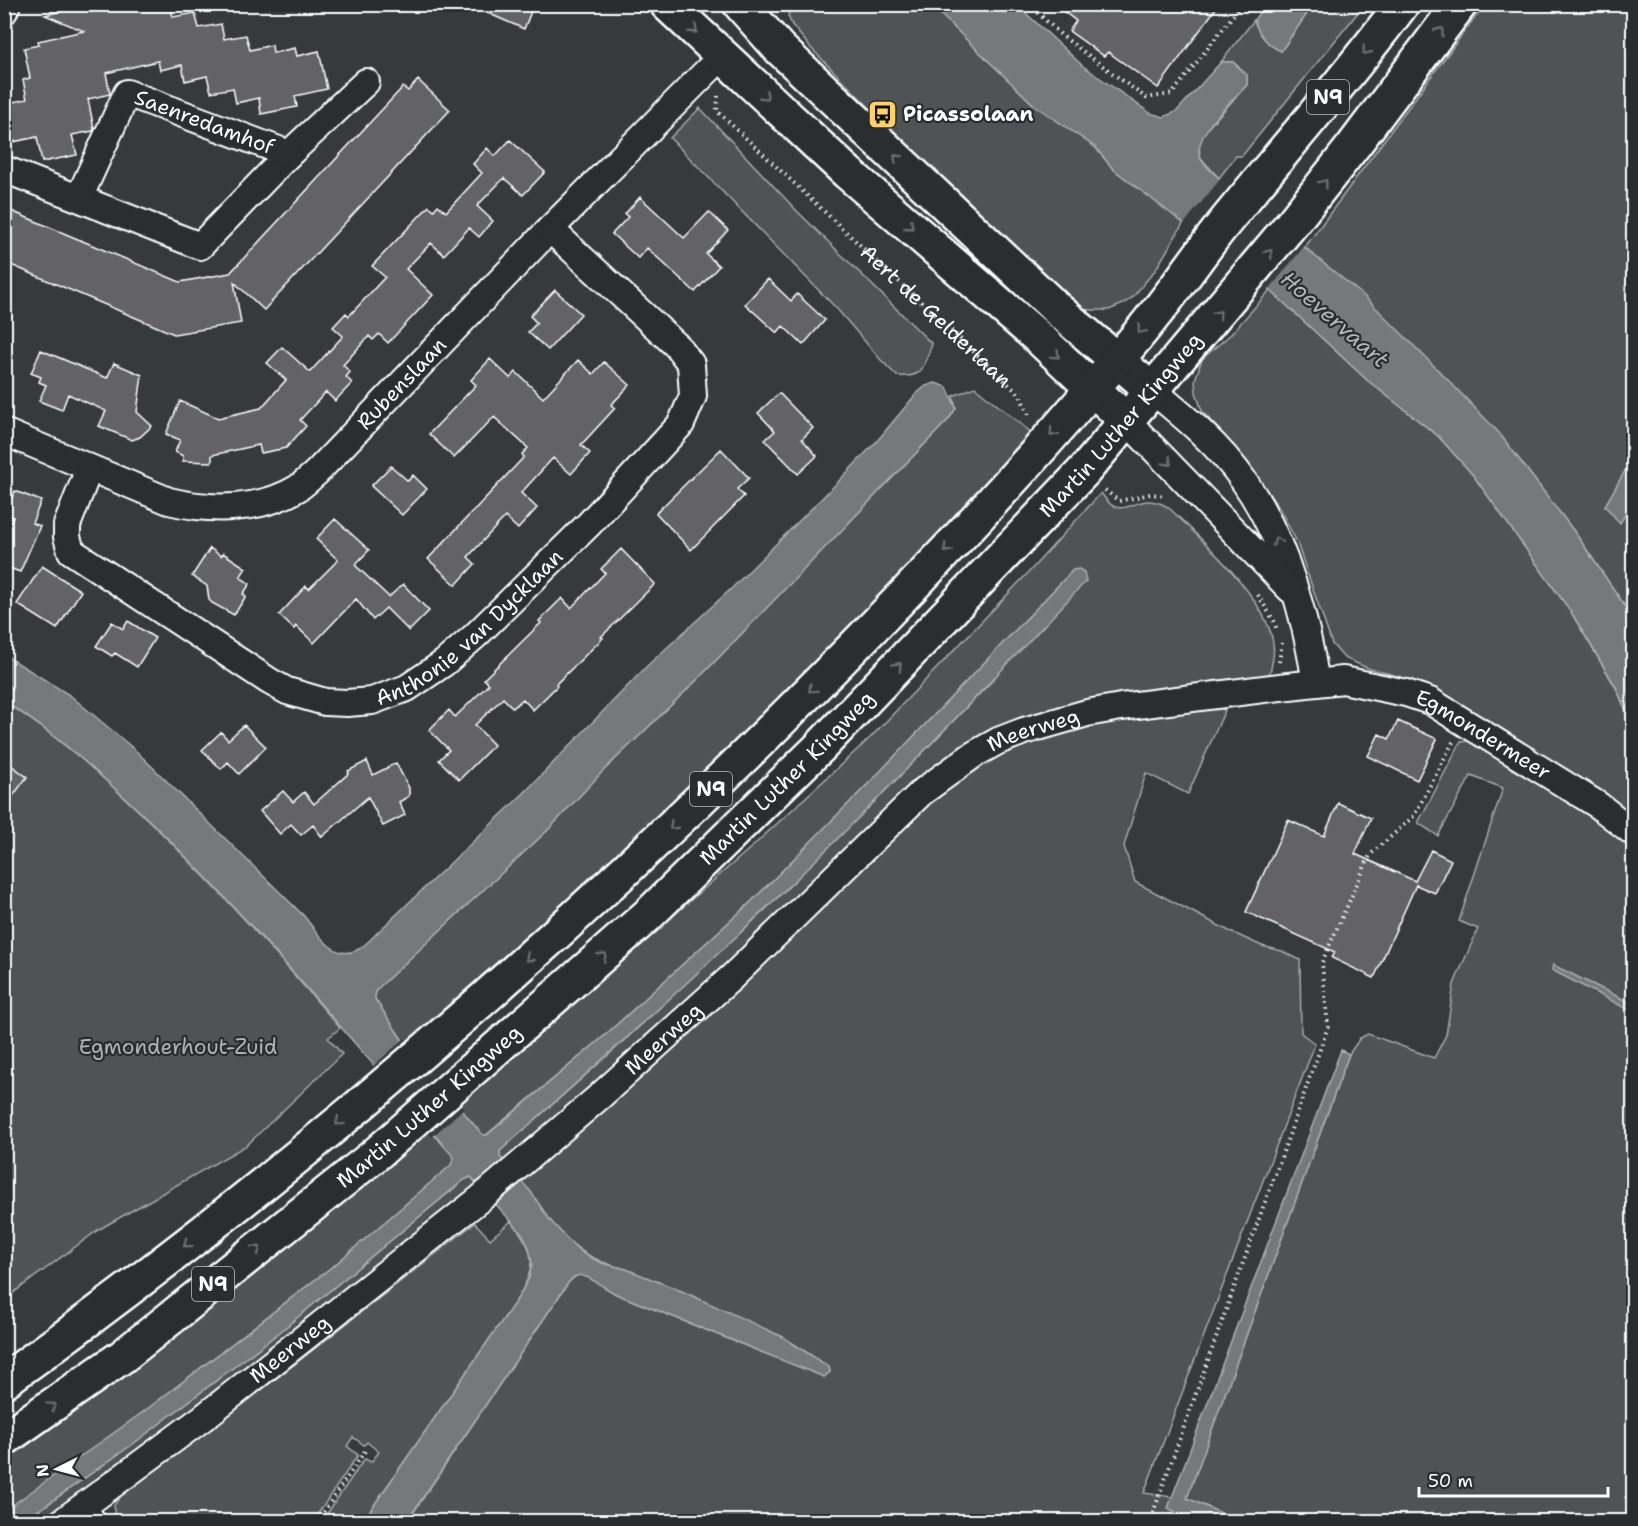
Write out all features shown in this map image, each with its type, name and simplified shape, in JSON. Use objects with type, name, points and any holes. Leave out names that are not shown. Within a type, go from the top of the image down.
[{"type":"main road","points":[[667,4],[848,173],[1040,339],[1127,421]]},
{"type":"main road","name":"N9","points":[[4,1381],[90,1320],[215,1223],[419,1055],[639,859],[697,803],[896,604],[1092,389],[1156,314],[1202,251],[1402,4]]},
{"type":"main road","name":"Martin Luther Kingweg","points":[[4,1439],[123,1356],[416,1121],[648,915],[794,773],[1085,470],[1294,221],[1460,4]]},
{"type":"main road","points":[[722,56],[750,8],[779,48],[1058,310],[1152,390]]},
{"type":"street","points":[[4,11],[7,4]]},
{"type":"street","name":"Rubenslaan","points":[[4,432],[169,501],[193,507],[232,507],[252,504],[276,498],[297,488],[316,473],[549,229],[722,56]]},
{"type":"street","name":"Saenredamhof","points":[[4,169],[200,246],[289,154],[366,82]]},
{"type":"street","name":"Saenredamhof","points":[[79,198],[127,93],[289,154]]},
{"type":"street","name":"Anthonie van Dycklaan","points":[[89,469],[67,525],[67,537],[71,551],[287,691],[325,702],[347,704],[372,701],[407,688],[444,663],[476,635],[589,524],[681,424],[693,396],[691,364],[677,346],[549,229]]},
{"type":"street","points":[[1152,390],[1195,426],[1243,479],[1274,533],[1309,637],[1316,683]]},
{"type":"street","points":[[1127,421],[1296,596]]},
{"type":"street","name":"Egmondermeer","points":[[1316,683],[1343,680],[1406,693],[1430,701],[1599,805],[1634,833]]},
{"type":"street","name":"Meerweg","points":[[62,1521],[94,1512],[204,1417],[481,1198],[732,977],[922,792],[973,755],[998,741],[1024,731],[1087,713],[1316,683]]},
{"type":"path","points":[[1029,4],[1061,35],[1146,98],[1172,94],[1242,4]]},
{"type":"path","name":"Aert de Gelderlaan","points":[[722,56],[717,111],[1020,395],[1032,423],[1049,437]]},
{"type":"path","points":[[1085,470],[1119,501],[1150,494],[1166,496]]},
{"type":"path","points":[[1253,587],[1274,621],[1282,644]]},
{"type":"path","points":[[1152,1513],[1328,1027],[1322,962],[1370,855],[1414,816],[1464,722]]},
{"type":"path","points":[[317,1521],[367,1448]]},
{"type":"green space","points":[[791,5],[931,5],[1034,105],[1095,147],[1113,169],[1184,222],[1156,269],[1132,298],[1123,304],[1109,310],[1088,310],[1073,306],[1000,241],[810,47],[792,25],[788,16]]},
{"type":"green space","points":[[1313,5],[1364,5],[1242,156],[1236,156],[1219,178],[1200,157],[1199,144],[1205,131],[1247,85],[1247,75],[1233,62],[1221,62],[1254,20],[1264,38],[1281,51]]},
{"type":"green space","points":[[1484,5],[1633,5],[1633,457],[1605,506],[1620,522],[1633,502],[1633,618],[1576,534],[1499,433],[1305,247]]},
{"type":"green space","points":[[700,108],[797,211],[932,344],[924,365],[918,373],[897,376],[837,309],[670,138]]},
{"type":"green space","points":[[1270,290],[1367,380],[1438,436],[1473,475],[1571,612],[1616,688],[1633,727],[1633,825],[1439,692],[1344,658],[1332,644],[1296,540],[1279,508],[1240,453],[1202,411],[1196,392],[1195,380],[1202,359],[1231,334]]},
{"type":"green space","points":[[975,387],[1032,433],[1012,457],[743,737],[549,921],[405,1044],[375,999],[376,990],[548,830],[602,772],[698,679],[949,419],[956,408],[953,396]]},
{"type":"green space","points":[[1101,493],[1115,507],[1127,507],[1151,501],[1168,507],[1230,570],[1259,607],[1268,626],[1273,652],[1268,680],[1028,719],[692,1000],[505,1163],[500,1157],[500,1151],[614,1050],[766,909],[992,681],[1073,570],[871,781],[752,901],[602,1038],[486,1135],[483,1135],[456,1105],[754,845],[871,737]]},
{"type":"green space","name":"Egmonderhout-Zuid","points":[[5,702],[80,757],[148,820],[223,896],[340,1028],[328,1038],[342,1054],[247,1145],[98,1230],[5,1299]]},
{"type":"green space","points":[[1215,707],[1225,710],[1188,794],[1146,773],[1124,846],[1135,882],[1229,931],[1300,960],[1301,1033],[1315,1044],[1144,1493],[1173,1497],[1169,1508],[1191,1521],[407,1522],[568,1283],[576,1276],[589,1277],[616,1294],[824,1377],[830,1372],[829,1367],[783,1337],[626,1269],[591,1257],[564,1236],[519,1180],[939,791],[992,758],[1021,744],[1110,720]]},
{"type":"green space","points":[[1477,740],[1633,844],[1633,1521],[1239,1522],[1187,1498],[1349,1054],[1360,1038],[1368,1034],[1434,1058],[1446,1035],[1454,984],[1478,929],[1459,921],[1503,788],[1471,776],[1438,836],[1418,823],[1461,742]]},
{"type":"green space","points":[[429,1129],[454,1157],[452,1165],[337,1263],[146,1410],[5,1511],[5,1461],[114,1382],[273,1258]]},
{"type":"green space","points":[[471,1177],[478,1185],[78,1502],[49,1521],[23,1522],[133,1444],[281,1331],[464,1180]]},
{"type":"green space","points":[[511,1221],[525,1241],[531,1258],[531,1267],[524,1286],[518,1298],[363,1521],[322,1521],[363,1461],[365,1459],[371,1462],[379,1452],[367,1442],[364,1445],[353,1437],[347,1446],[358,1455],[313,1521],[114,1522],[114,1505],[123,1493],[295,1364],[475,1223],[490,1239]]},
{"type":"water","name":"Hoevervaart","points":[[931,5],[1017,5],[1083,66],[1150,113],[1164,117],[1177,111],[1221,62],[1233,62],[1247,75],[1247,85],[1215,118],[1202,139],[1199,148],[1201,160],[1219,178],[1364,296],[1499,433],[1576,534],[1633,618],[1633,727],[1616,687],[1571,612],[1473,475],[1438,436],[1367,380],[1270,290],[1113,169],[1095,147],[1034,105]]},
{"type":"water","points":[[1265,5],[1313,5],[1281,51],[1264,39],[1254,20]]},
{"type":"water","points":[[935,383],[947,387],[956,408],[949,419],[698,679],[602,772],[548,830],[376,990],[375,999],[405,1044],[483,1135],[487,1135],[602,1038],[752,901],[871,781],[1073,570],[1079,569],[1084,572],[1086,581],[847,829],[700,971],[500,1151],[500,1157],[531,1192],[549,1219],[584,1254],[602,1263],[626,1269],[684,1292],[783,1337],[829,1367],[830,1372],[824,1377],[616,1294],[580,1275],[568,1283],[407,1521],[363,1521],[518,1298],[529,1278],[532,1264],[529,1248],[523,1235],[471,1177],[464,1180],[281,1331],[133,1444],[23,1521],[5,1521],[4,1511],[146,1410],[337,1263],[451,1165],[454,1157],[271,947],[195,866],[83,760],[5,702],[5,655],[71,696],[135,750],[304,916],[327,944],[342,952],[350,952],[366,943],[523,794],[648,665],[731,589],[835,485],[877,441],[916,394],[926,386]]},
{"type":"water","points":[[1633,457],[1633,502],[1620,523],[1605,506]]},
{"type":"water","points":[[1553,965],[1633,1004],[1633,1012],[1552,970]]},
{"type":"water","points":[[1341,1050],[1349,1054],[1187,1498],[1239,1521],[1191,1521],[1168,1508]]},
{"type":"pier","points":[[1222,177],[1306,244],[1267,292],[1183,225]]},
{"type":"pier","points":[[405,1038],[464,1108],[432,1137],[372,1067]]},
{"type":"building","points":[[92,4],[170,4],[173,17],[195,13],[199,28],[221,24],[224,39],[246,35],[250,50],[272,45],[273,53],[295,48],[297,56],[319,51],[327,89],[295,96],[297,107],[261,114],[259,98],[236,103],[233,88],[211,92],[207,76],[185,81],[182,65],[160,70],[158,61],[106,73],[110,94],[88,99],[93,131],[72,135],[77,155],[42,162],[37,137],[13,142],[12,138],[4,140],[4,104],[27,99],[23,80],[30,78],[24,48],[39,45],[38,41],[84,31],[45,15]]},
{"type":"building","points":[[467,4],[534,4],[524,29]]},
{"type":"building","points":[[1054,4],[1219,4],[1158,88],[1108,52],[1104,56],[1069,31],[1076,21]]},
{"type":"building","points":[[418,80],[450,110],[264,310],[234,282],[241,323],[174,334],[4,262],[4,208],[180,282],[230,273],[403,87],[408,91]]},
{"type":"building","points":[[510,140],[545,172],[523,195],[504,178],[477,206],[493,221],[479,237],[469,228],[444,255],[431,243],[406,269],[433,295],[388,343],[379,334],[373,340],[369,336],[343,365],[350,372],[346,377],[352,383],[335,401],[326,392],[300,420],[306,426],[286,448],[261,453],[259,445],[212,455],[212,462],[183,461],[183,456],[175,452],[180,440],[166,434],[180,401],[218,418],[261,408],[286,380],[267,363],[282,347],[310,372],[343,336],[333,327],[346,313],[349,316],[385,277],[372,266],[429,206],[434,210],[438,205],[446,212],[482,173],[473,164],[487,148],[495,156]]},
{"type":"building","points":[[640,197],[684,238],[709,212],[728,230],[706,254],[719,266],[695,292],[647,248],[638,258],[612,234],[628,217],[625,214]]},
{"type":"building","points":[[768,279],[791,301],[797,294],[825,320],[803,345],[783,326],[777,333],[745,304]]},
{"type":"building","points":[[555,290],[581,314],[548,350],[528,332],[537,323],[530,316]]},
{"type":"building","points":[[41,350],[107,378],[114,363],[142,375],[137,412],[152,426],[140,437],[132,440],[99,426],[106,411],[68,394],[62,410],[39,401],[46,385],[39,382],[41,377],[31,373]]},
{"type":"building","points":[[490,359],[510,378],[516,372],[543,398],[578,360],[593,374],[604,362],[630,385],[611,405],[615,408],[581,445],[590,453],[571,474],[553,458],[521,493],[537,508],[518,529],[505,517],[468,557],[475,564],[456,585],[428,559],[524,457],[522,454],[528,448],[494,417],[454,458],[429,434],[476,385],[471,380]]},
{"type":"building","points":[[779,393],[813,428],[802,439],[817,456],[798,474],[765,440],[775,431],[758,413]]},
{"type":"building","points":[[721,449],[749,478],[737,489],[744,496],[691,550],[656,513]]},
{"type":"building","points":[[391,466],[408,481],[413,475],[427,489],[402,515],[371,486]]},
{"type":"building","points":[[15,491],[41,501],[32,523],[40,526],[20,572],[4,566],[4,536],[13,517],[5,513]]},
{"type":"building","points":[[335,519],[369,550],[355,565],[389,597],[403,584],[429,611],[409,631],[386,608],[373,620],[356,599],[314,643],[296,626],[294,629],[279,615],[306,586],[309,589],[338,560],[316,539]]},
{"type":"building","points":[[210,548],[221,556],[223,553],[246,568],[240,577],[250,584],[243,594],[246,596],[234,615],[212,603],[209,600],[207,586],[192,576]]},
{"type":"building","points":[[621,549],[655,584],[601,637],[603,638],[533,710],[523,699],[513,708],[503,698],[475,725],[494,745],[459,780],[439,760],[449,750],[429,730],[449,710],[455,717],[489,684],[484,679],[541,623],[539,621],[562,598],[571,608],[605,573],[601,569]]},
{"type":"building","points":[[42,566],[81,591],[57,629],[17,604]]},
{"type":"building","points":[[128,621],[155,638],[137,667],[115,653],[112,656],[96,646],[112,622],[123,629]]},
{"type":"building","points":[[1398,721],[1437,739],[1417,780],[1368,756],[1379,734],[1389,739]]},
{"type":"building","points":[[244,725],[266,747],[239,774],[228,762],[221,769],[202,750],[221,732],[228,740]]},
{"type":"building","points":[[4,760],[27,777],[4,808]]},
{"type":"building","points":[[367,761],[373,775],[396,763],[409,788],[409,796],[399,802],[405,815],[383,826],[368,797],[322,837],[313,825],[301,835],[291,824],[280,834],[260,811],[283,791],[293,802],[304,792],[314,804],[349,773],[348,771]]},
{"type":"building","points":[[1338,803],[1371,818],[1355,854],[1415,881],[1431,850],[1451,860],[1435,893],[1416,885],[1374,978],[1332,958],[1335,952],[1246,912],[1288,820],[1324,836]]},
{"type":"place","name":"Picassolaan","points":[[882,114]]}]
